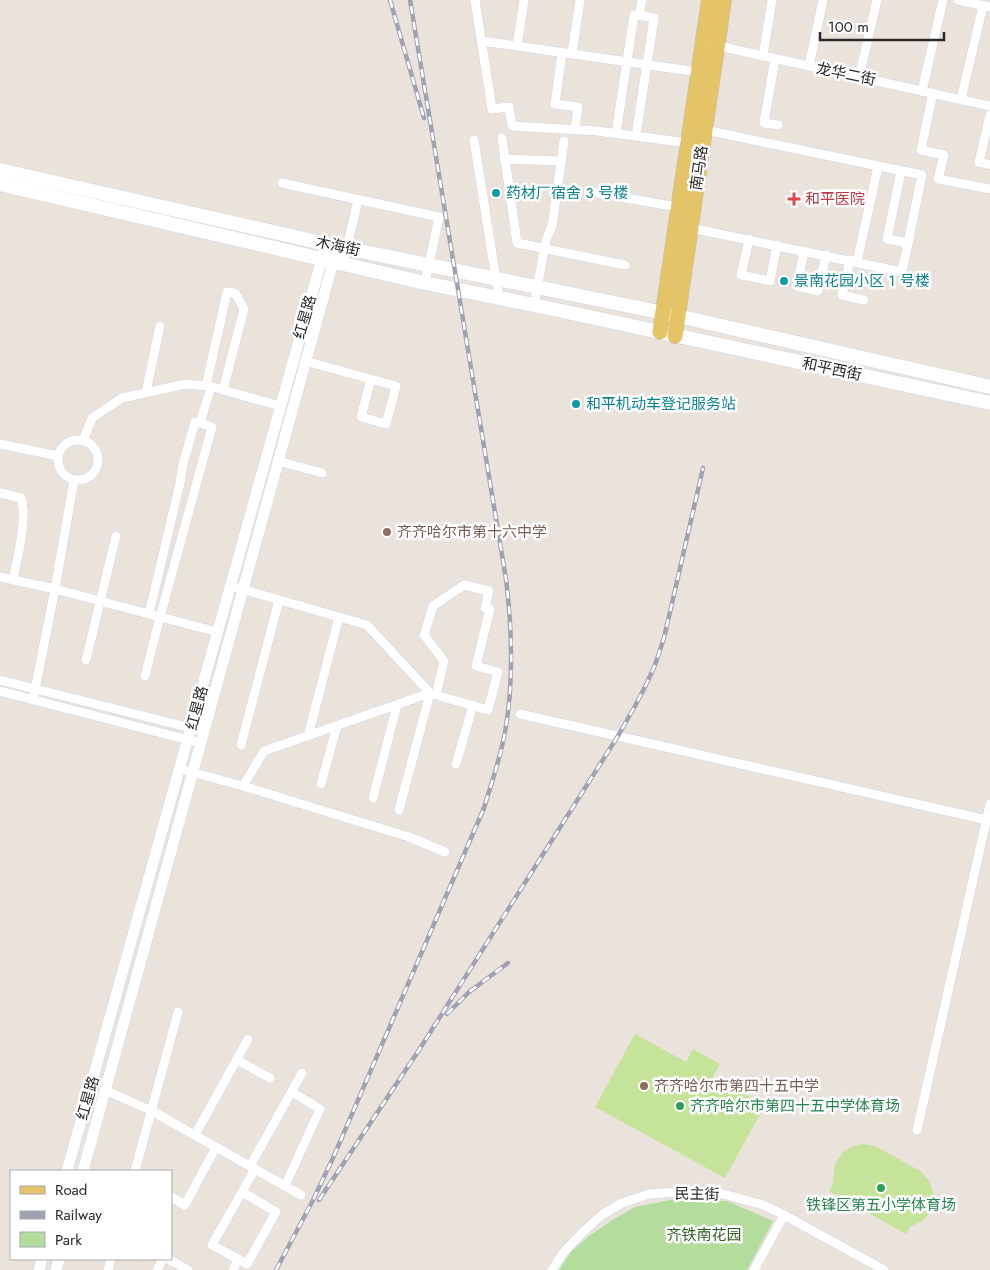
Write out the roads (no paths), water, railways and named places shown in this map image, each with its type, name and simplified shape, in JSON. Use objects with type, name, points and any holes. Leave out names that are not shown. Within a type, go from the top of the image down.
[{"type":"main road","name":"南马路","points":[[667,334],[678,316],[705,130],[709,0]]},
{"type":"main road","name":"南马路","points":[[667,334],[663,313],[698,72],[724,0]]},
{"type":"main road","name":"木海街","points":[[0,170],[337,246],[678,316]]},
{"type":"main road","name":"木海街","points":[[0,184],[425,283],[667,334]]},
{"type":"main road","name":"和平西街","points":[[678,316],[990,387]]},
{"type":"main road","name":"和平西街","points":[[667,334],[990,403]]},
{"type":"street","points":[[475,0],[492,109],[509,107],[512,126],[597,130],[688,143]]},
{"type":"street","points":[[517,46],[524,0]]},
{"type":"street","points":[[572,54],[580,0]]},
{"type":"street","points":[[636,0],[637,15]]},
{"type":"street","points":[[617,127],[627,62],[642,0]]},
{"type":"street","points":[[763,56],[772,0]]},
{"type":"street","points":[[809,66],[823,0]]},
{"type":"street","points":[[859,77],[877,0]]},
{"type":"street","points":[[922,91],[943,0]]},
{"type":"street","points":[[958,0],[986,7],[961,100]]},
{"type":"street","points":[[637,15],[654,18],[637,129]]},
{"type":"street","points":[[482,41],[698,72]]},
{"type":"street","name":"龙华二街","points":[[707,44],[990,106]]},
{"type":"street","points":[[562,52],[555,104],[578,108],[575,129]]},
{"type":"street","points":[[775,59],[764,123],[778,125]]},
{"type":"street","points":[[933,93],[920,150],[944,155],[938,179],[990,190]]},
{"type":"street","points":[[990,115],[979,162],[990,165]]},
{"type":"street","points":[[691,228],[902,272],[922,175],[705,130]]},
{"type":"street","points":[[502,138],[517,243],[625,265]]},
{"type":"street","points":[[474,140],[499,298]]},
{"type":"street","points":[[534,305],[544,248],[552,226],[564,141]]},
{"type":"street","points":[[504,159],[561,160]]},
{"type":"street","points":[[864,300],[842,296],[854,261],[877,171]]},
{"type":"street","points":[[901,171],[887,239],[908,243]]},
{"type":"street","points":[[282,183],[438,217],[425,283]]},
{"type":"street","points":[[591,192],[678,207]]},
{"type":"street","points":[[333,261],[337,246],[358,200]]},
{"type":"street","points":[[749,239],[741,275],[770,281],[777,245]]},
{"type":"street","name":"红星路","points":[[83,1170],[337,246]]},
{"type":"street","points":[[804,251],[797,286],[818,291],[826,255]]},
{"type":"street","name":"红星路","points":[[67,1170],[280,406],[333,261]]},
{"type":"street","points":[[200,423],[227,292],[235,293],[244,309],[223,390]]},
{"type":"street","points":[[146,392],[160,326]]},
{"type":"street","points":[[305,361],[371,379],[396,386],[386,424],[361,417],[371,379]]},
{"type":"street","points":[[83,441],[92,418],[122,398],[186,384],[209,386],[280,406]]},
{"type":"street","points":[[144,676],[212,427],[200,423],[195,422],[183,464],[180,484],[148,614]]},
{"type":"street","points":[[83,441],[92,447],[98,460],[94,472],[89,477],[84,480],[74,480],[66,477],[61,472],[58,466],[58,456],[67,443],[83,441]]},
{"type":"street","points":[[0,444],[58,456]]},
{"type":"street","points":[[278,461],[322,473]]},
{"type":"street","points":[[183,464],[200,470]]},
{"type":"street","points":[[33,700],[74,480]]},
{"type":"street","points":[[0,493],[21,498],[24,506],[21,539],[12,580]]},
{"type":"street","points":[[86,660],[116,536]]},
{"type":"street","points":[[164,548],[176,558]]},
{"type":"street","points":[[0,577],[55,589],[218,632]]},
{"type":"street","points":[[230,586],[367,626],[433,694],[488,710],[498,672],[476,666],[490,609],[486,608],[489,591],[464,584],[433,606],[424,635],[444,661],[433,694],[399,810]]},
{"type":"street","points":[[241,745],[279,600]]},
{"type":"street","points":[[308,736],[339,617]]},
{"type":"street","points":[[0,680],[190,734],[200,743]]},
{"type":"street","points":[[0,691],[190,734],[203,731]]},
{"type":"street","points":[[243,786],[264,751],[433,694]]},
{"type":"street","points":[[373,798],[397,705]]},
{"type":"street","points":[[456,764],[473,705]]},
{"type":"street","points":[[520,714],[988,818]]},
{"type":"street","points":[[321,784],[337,726]]},
{"type":"street","points":[[180,769],[243,786],[409,837],[445,852]]},
{"type":"street","points":[[917,1130],[990,804]]},
{"type":"street","points":[[135,1170],[178,1012]]},
{"type":"street","points":[[195,1135],[248,1039]]},
{"type":"street","points":[[237,1060],[270,1078]]},
{"type":"street","points":[[242,1192],[276,1212],[247,1264],[212,1245],[242,1192],[252,1168],[302,1073]]},
{"type":"street","points":[[105,1090],[152,1110],[301,1195]]},
{"type":"street","points":[[285,1186],[320,1109],[292,1092]]},
{"type":"street","points":[[172,1198],[185,1205],[216,1147]]},
{"type":"street","name":"民主街","points":[[552,1270],[563,1253],[584,1231],[603,1214],[622,1203],[649,1194],[692,1191],[716,1192],[763,1205],[884,1270]]},
{"type":"street","points":[[754,1270],[784,1215]]},
{"type":"street","points":[[233,1270],[238,1259]]},
{"type":"street","points":[[170,1260],[188,1270]]},
{"type":"railway","points":[[390,0],[424,118]]},
{"type":"railway","points":[[276,1270],[333,1158],[484,808],[497,767],[509,708],[511,653],[506,579],[410,0]]},
{"type":"railway","points":[[319,1200],[419,1050],[618,736],[645,687],[664,638],[703,468]]},
{"type":"railway","points":[[447,1014],[469,992],[508,963]]},
{"type":"place","name":"药材厂宿舍 3 号楼","points":[[496,193]]},
{"type":"place","name":"和平医院","points":[[794,199]]},
{"type":"place","name":"景南花园小区 1 号楼","points":[[784,281]]},
{"type":"place","name":"和平机动车登记服务站","points":[[576,404]]},
{"type":"place","name":"齐齐哈尔市第十六中学","points":[[387,532]]},
{"type":"place","name":"齐齐哈尔市第四十五中学","points":[[644,1086]]},
{"type":"place","name":"齐齐哈尔市第四十五中学体育场","points":[[680,1106]]},
{"type":"place","name":"铁锋区第五小学体育场","points":[[881,1188]]},
{"type":"park label","name":"齐铁南花园","points":[[704,1235]]}]
